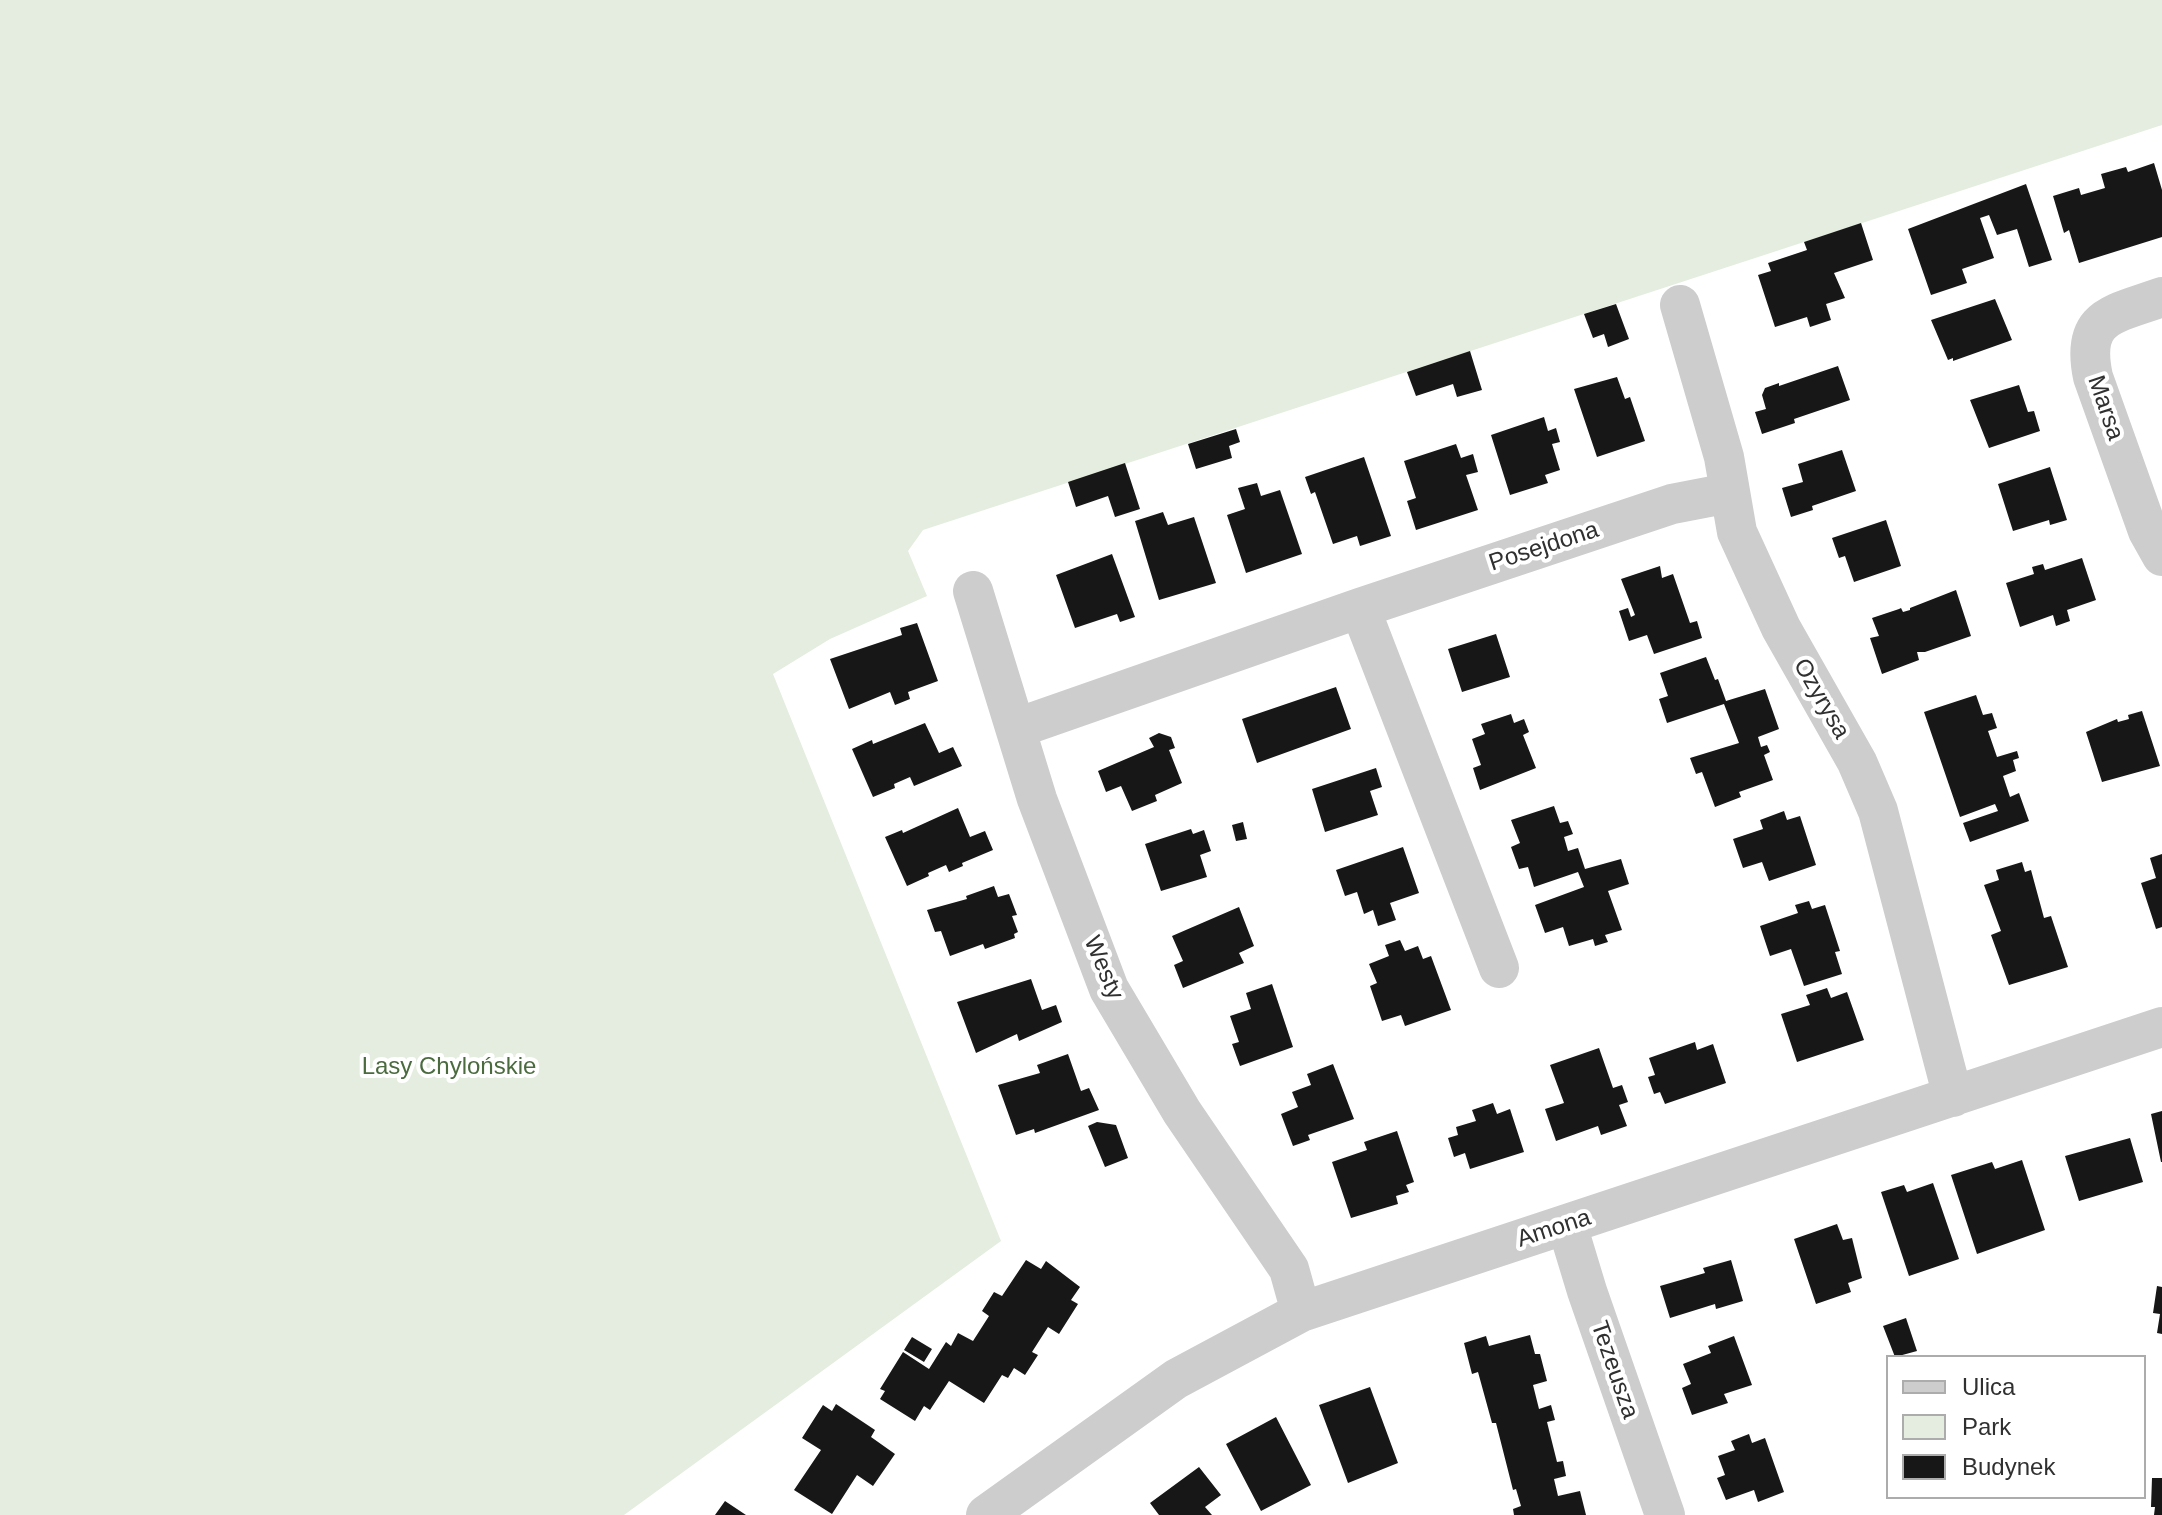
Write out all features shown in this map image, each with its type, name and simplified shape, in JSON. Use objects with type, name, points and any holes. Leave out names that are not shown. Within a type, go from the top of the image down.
[{"type":"street","name":"Marsa","points":[[2162,297],[2100,323],[2090,336],[2088,355],[2148,531],[2162,556]]},
{"type":"street","name":"Ozyrysa","points":[[1680,305],[1724,457],[1737,532],[1781,628],[1857,762],[1878,811],[1953,1097]]},
{"type":"street","name":"Posejdona","points":[[1017,728],[1360,608],[1672,504],[1729,493]]},
{"type":"street","name":"Westy","points":[[973,591],[1037,799],[1109,989],[1182,1112],[1289,1269],[1301,1312]]},
{"type":"street","points":[[1360,608],[1499,968]]},
{"type":"street","name":"Amona","points":[[986,1515],[1176,1379],[1301,1312],[2162,1027]]},
{"type":"street","name":"Tezeusza","points":[[1567,1225],[1665,1515]]},
{"type":"green space","name":"Lasy Chylońskie","points":[[0,0],[2162,0],[2162,125],[923,530],[908,551],[927,596],[830,639],[773,674],[1001,1241],[624,1515],[0,1515]]},
{"type":"building","points":[[2154,163],[2162,190],[2162,237],[2079,263],[2069,230],[2064,233],[2053,196],[2079,188],[2081,195],[2105,188],[2101,174],[2126,167],[2128,172]]},
{"type":"building","points":[[2026,184],[2052,260],[2029,267],[2017,229],[1997,235],[1989,215],[1980,218],[1994,258],[1962,269],[1967,283],[1931,295],[1908,229]]},
{"type":"building","points":[[1861,223],[1873,260],[1834,273],[1845,298],[1826,304],[1831,320],[1810,327],[1807,317],[1775,327],[1758,275],[1771,271],[1768,263],[1807,250],[1804,242]]},
{"type":"building","points":[[1995,299],[2012,340],[1953,361],[1953,358],[1948,360],[1931,320]]},
{"type":"building","points":[[1616,304],[1629,339],[1608,347],[1604,334],[1593,338],[1584,314]]},
{"type":"building","points":[[1470,351],[1482,390],[1457,397],[1453,384],[1416,396],[1407,372]]},
{"type":"building","points":[[1838,366],[1850,400],[1794,419],[1795,423],[1762,434],[1755,412],[1766,409],[1762,395],[1765,388]]},
{"type":"building","points":[[1617,377],[1625,399],[1630,397],[1645,441],[1597,457],[1574,389]]},
{"type":"building","points":[[2019,385],[2028,412],[2034,411],[2040,431],[1989,448],[1970,400]]},
{"type":"building","points":[[1544,417],[1548,431],[1556,428],[1560,442],[1552,444],[1560,470],[1545,475],[1548,483],[1510,495],[1491,435]]},
{"type":"building","points":[[1236,429],[1240,442],[1229,446],[1232,458],[1196,469],[1188,444]]},
{"type":"building","points":[[1456,444],[1461,458],[1473,454],[1478,472],[1466,475],[1478,510],[1416,530],[1407,501],[1416,498],[1404,461]]},
{"type":"building","points":[[1842,450],[1856,491],[1812,506],[1813,510],[1791,517],[1782,488],[1803,482],[1798,464]]},
{"type":"building","points":[[1364,457],[1391,536],[1360,546],[1357,536],[1333,544],[1315,492],[1311,494],[1305,477]]},
{"type":"building","points":[[1125,463],[1140,509],[1115,517],[1108,496],[1076,507],[1068,482]]},
{"type":"building","points":[[2050,467],[2067,520],[2050,525],[2049,520],[2013,531],[1998,484]]},
{"type":"building","points":[[1257,483],[1261,496],[1280,490],[1302,554],[1246,573],[1227,515],[1245,509],[1238,488]]},
{"type":"building","points":[[1163,512],[1168,525],[1194,517],[1216,583],[1159,600],[1135,521]]},
{"type":"building","points":[[1886,520],[1901,566],[1854,582],[1845,556],[1839,558],[1832,538]]},
{"type":"building","points":[[1112,554],[1135,617],[1120,622],[1117,614],[1075,628],[1056,575]]},
{"type":"building","points":[[2082,558],[2096,600],[2067,610],[2070,621],[2056,626],[2053,615],[2020,627],[2006,583],[2034,574],[2032,567],[2043,564],[2045,570]]},
{"type":"building","points":[[1660,566],[1662,578],[1673,574],[1690,623],[1697,621],[1702,638],[1654,654],[1647,635],[1629,641],[1619,611],[1628,608],[1631,617],[1635,615],[1621,579]]},
{"type":"building","points":[[1956,590],[1971,636],[1917,652],[1919,660],[1882,674],[1870,638],[1879,636],[1872,618],[1901,608],[1903,612],[1910,610]]},
{"type":"building","points":[[917,623],[938,681],[908,692],[910,699],[895,705],[890,692],[849,709],[830,659],[902,635],[900,628]]},
{"type":"building","points":[[1496,634],[1510,677],[1462,692],[1448,649]]},
{"type":"building","points":[[1706,657],[1726,701],[1765,689],[1779,729],[1758,737],[1761,747],[1767,745],[1770,752],[1764,755],[1773,780],[1739,792],[1741,797],[1715,807],[1702,772],[1696,774],[1690,758],[1739,743],[1724,704],[1667,723],[1659,699],[1668,696],[1660,673]]},
{"type":"building","points":[[1336,687],[1351,729],[1257,763],[1242,719]]},
{"type":"building","points":[[1976,695],[1983,715],[1992,713],[1997,728],[1988,731],[1997,757],[2017,751],[2019,758],[2013,760],[2016,771],[2003,776],[2010,797],[2019,793],[2029,821],[1970,842],[1963,823],[1998,811],[1995,804],[1960,817],[1924,712]]},
{"type":"building","points":[[2142,711],[2160,766],[2102,782],[2086,732],[2117,719],[2118,722],[2129,719],[2128,715]]},
{"type":"building","points":[[1511,714],[1514,723],[1524,719],[1529,732],[1523,735],[1536,768],[1480,790],[1473,768],[1481,765],[1472,739],[1485,734],[1481,724]]},
{"type":"building","points":[[925,723],[939,753],[953,747],[962,766],[914,786],[910,777],[894,784],[895,788],[873,797],[852,749]]},
{"type":"building","points":[[1159,733],[1171,737],[1175,748],[1169,750],[1182,783],[1155,795],[1157,801],[1132,811],[1121,786],[1106,792],[1098,771],[1154,747],[1149,738]]},
{"type":"building","points":[[1376,768],[1382,787],[1370,791],[1378,815],[1325,832],[1312,789]]},
{"type":"building","points":[[1554,806],[1560,823],[1568,821],[1573,834],[1564,837],[1568,851],[1578,848],[1585,869],[1621,859],[1629,884],[1608,891],[1622,930],[1605,935],[1608,942],[1595,946],[1593,939],[1569,946],[1563,927],[1545,933],[1535,905],[1584,887],[1578,872],[1534,887],[1528,867],[1519,869],[1511,847],[1520,843],[1511,820]]},
{"type":"building","points":[[958,808],[970,837],[985,831],[993,850],[949,872],[946,865],[907,886],[885,837],[902,830],[903,833]]},
{"type":"building","points":[[1784,811],[1787,820],[1800,816],[1816,865],[1769,881],[1762,862],[1743,868],[1733,839],[1763,829],[1760,820]]},
{"type":"building","points":[[1243,822],[1247,839],[1236,841],[1232,825]]},
{"type":"building","points":[[1191,829],[1193,834],[1204,830],[1211,851],[1200,855],[1207,877],[1161,891],[1145,844]]},
{"type":"building","points":[[1403,847],[1419,893],[1390,903],[1396,920],[1378,926],[1373,910],[1364,914],[1357,892],[1345,896],[1336,870]]},
{"type":"building","points":[[2162,854],[2162,927],[2156,929],[2141,883],[2156,878],[2150,858]]},
{"type":"building","points":[[2022,862],[2025,872],[2031,870],[2044,918],[2051,916],[2068,967],[2009,985],[1991,935],[2001,931],[1984,885],[1999,880],[1996,870]]},
{"type":"building","points":[[994,886],[998,897],[1009,894],[1017,915],[1012,916],[1018,932],[1014,934],[1015,938],[985,949],[983,944],[950,956],[941,931],[935,932],[927,910],[967,899],[966,896]]},
{"type":"building","points":[[1809,901],[1812,909],[1825,905],[1840,951],[1835,952],[1842,974],[1804,986],[1791,949],[1770,956],[1760,926],[1798,913],[1795,905]]},
{"type":"building","points":[[1239,907],[1254,946],[1239,953],[1244,963],[1183,988],[1174,965],[1183,961],[1172,936]]},
{"type":"building","points":[[1400,940],[1405,951],[1418,946],[1423,959],[1431,956],[1451,1010],[1405,1026],[1401,1015],[1382,1021],[1370,986],[1377,983],[1369,964],[1389,956],[1385,945]]},
{"type":"building","points":[[1031,979],[1042,1010],[1056,1005],[1062,1022],[1019,1041],[1017,1034],[976,1053],[957,1002]]},
{"type":"building","points":[[1272,984],[1293,1047],[1240,1066],[1232,1044],[1239,1042],[1230,1016],[1251,1009],[1246,993]]},
{"type":"building","points":[[1827,988],[1831,998],[1847,992],[1864,1040],[1797,1062],[1781,1014],[1810,1005],[1806,995]]},
{"type":"building","points":[[1695,1042],[1697,1050],[1713,1044],[1726,1083],[1665,1104],[1660,1092],[1654,1094],[1648,1077],[1655,1075],[1649,1058]]},
{"type":"building","points":[[1599,1048],[1613,1088],[1622,1085],[1628,1102],[1619,1105],[1627,1126],[1601,1135],[1598,1126],[1556,1141],[1545,1109],[1564,1103],[1550,1065]]},
{"type":"building","points":[[1068,1054],[1081,1091],[1089,1088],[1099,1110],[1035,1133],[1034,1129],[1016,1135],[998,1085],[1040,1073],[1037,1065]]},
{"type":"building","points":[[1333,1064],[1354,1119],[1308,1135],[1310,1140],[1293,1146],[1281,1114],[1298,1107],[1292,1092],[1311,1085],[1307,1074]]},
{"type":"building","points":[[1493,1103],[1497,1114],[1510,1109],[1524,1152],[1470,1169],[1465,1153],[1454,1157],[1448,1138],[1458,1135],[1456,1127],[1476,1121],[1472,1110]]},
{"type":"building","points":[[2162,1111],[2162,1162],[2161,1162],[2151,1114]]},
{"type":"building","points":[[1097,1122],[1116,1125],[1128,1158],[1105,1167],[1088,1126]]},
{"type":"building","points":[[1397,1131],[1414,1182],[1406,1185],[1409,1192],[1396,1196],[1398,1204],[1351,1218],[1332,1162],[1367,1150],[1364,1142]]},
{"type":"building","points":[[2130,1138],[2143,1182],[2079,1201],[2065,1156]]},
{"type":"building","points":[[2022,1160],[2045,1230],[1977,1254],[1951,1175],[1992,1162],[1995,1169]]},
{"type":"building","points":[[1933,1183],[1959,1259],[1909,1276],[1881,1192],[1904,1185],[1907,1192]]},
{"type":"building","points":[[1837,1224],[1843,1240],[1852,1238],[1862,1278],[1848,1283],[1851,1292],[1816,1304],[1794,1239]]},
{"type":"building","points":[[1026,1260],[1041,1269],[1046,1261],[1080,1287],[1071,1300],[1078,1304],[1059,1334],[1048,1327],[1032,1352],[1038,1355],[1025,1375],[1014,1368],[1008,1378],[1002,1375],[984,1403],[949,1381],[930,1410],[924,1406],[915,1421],[880,1399],[885,1391],[880,1389],[903,1352],[929,1369],[946,1342],[951,1346],[958,1333],[973,1341],[989,1316],[982,1311],[994,1292],[1002,1296]]},
{"type":"building","points":[[1731,1260],[1743,1301],[1716,1309],[1715,1304],[1670,1318],[1660,1286],[1705,1273],[1703,1268]]},
{"type":"building","points":[[2157,1286],[2162,1287],[2162,1334],[2157,1333],[2160,1314],[2153,1313]]},
{"type":"building","points":[[1906,1318],[1917,1351],[1894,1355],[1883,1326]]},
{"type":"building","points":[[1530,1335],[1535,1354],[1540,1354],[1547,1381],[1533,1385],[1539,1409],[1551,1405],[1555,1420],[1547,1422],[1557,1462],[1563,1461],[1566,1476],[1554,1479],[1558,1496],[1580,1491],[1586,1515],[1514,1515],[1513,1509],[1521,1506],[1516,1489],[1513,1490],[1496,1423],[1492,1423],[1478,1372],[1472,1374],[1464,1343],[1486,1336],[1489,1346]]},
{"type":"building","points":[[1734,1336],[1752,1385],[1724,1394],[1728,1403],[1692,1415],[1682,1388],[1691,1384],[1683,1364],[1711,1353],[1708,1346]]},
{"type":"building","points":[[912,1337],[932,1349],[924,1362],[904,1350]]},
{"type":"building","points":[[1370,1387],[1398,1463],[1348,1483],[1319,1405]]},
{"type":"building","points":[[836,1404],[875,1430],[871,1437],[895,1454],[873,1486],[857,1475],[832,1514],[794,1490],[821,1450],[802,1438],[823,1405],[832,1411]]},
{"type":"building","points":[[1276,1417],[1311,1485],[1261,1511],[1226,1444]]},
{"type":"building","points":[[1749,1434],[1752,1443],[1765,1438],[1784,1492],[1758,1502],[1754,1490],[1726,1500],[1717,1478],[1725,1475],[1718,1456],[1735,1450],[1731,1441]]},
{"type":"building","points":[[1199,1467],[1221,1495],[1205,1507],[1212,1515],[1159,1515],[1150,1503]]},
{"type":"building","points":[[2152,1478],[2162,1478],[2162,1515],[2154,1515],[2155,1507],[2151,1507]]},
{"type":"building","points":[[725,1501],[746,1515],[715,1515]]}]
